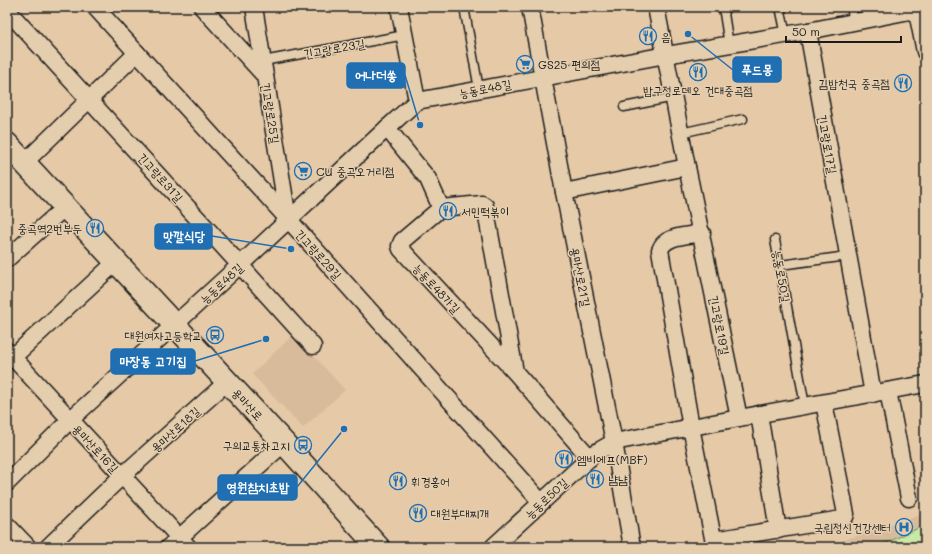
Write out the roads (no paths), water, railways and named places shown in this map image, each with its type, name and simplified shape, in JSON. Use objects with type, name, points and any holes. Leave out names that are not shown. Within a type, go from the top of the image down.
[{"type":"main road","name":"용마산로","points":[[13,153],[284,443],[378,547]]},
{"type":"street","name":"긴고랑로29길","points":[[95,7],[288,219],[541,502]]},
{"type":"street","points":[[202,7],[264,68]]},
{"type":"street","name":"긴고랑로25길","points":[[254,7],[288,219]]},
{"type":"street","points":[[399,7],[417,101]]},
{"type":"street","name":"용마산로21길","points":[[530,7],[564,192],[614,442],[632,547]]},
{"type":"street","name":"긴고랑로19길","points":[[656,7],[680,133],[702,233],[739,418]]},
{"type":"street","points":[[919,8],[925,52]]},
{"type":"street","name":"능동로48길","points":[[175,326],[288,219],[417,101],[666,55],[808,31],[852,15],[919,8]]},
{"type":"street","name":"긴고랑로31길","points":[[7,10],[313,346]]},
{"type":"street","name":"긴고랑로17길","points":[[808,31],[848,256],[880,393]]},
{"type":"street","points":[[13,153],[89,99],[136,53]]},
{"type":"street","points":[[387,128],[428,179],[441,208],[482,204],[485,206],[515,372]]},
{"type":"street","points":[[564,192],[687,167]]},
{"type":"street","points":[[7,259],[65,207]]},
{"type":"street","name":"능동로48가길","points":[[441,208],[402,241],[400,248],[515,372],[590,458]]},
{"type":"street","points":[[702,233],[666,241],[661,245],[660,250],[691,427],[714,540],[842,519],[846,516],[824,403]]},
{"type":"street","points":[[70,420],[10,354],[116,262]]},
{"type":"street","name":"용마산로16길","points":[[7,483],[70,420],[175,326]]},
{"type":"street","name":"용마산로18길","points":[[48,547],[122,476],[227,382]]},
{"type":"street","name":"능동로50길","points":[[493,547],[601,448],[614,442],[925,384]]},
{"type":"street","points":[[880,393],[909,498]]},
{"type":"street","points":[[759,414],[778,530]]},
{"type":"street","name":"용마산로16길","points":[[70,420],[122,476]]},
{"type":"street","points":[[122,476],[179,544],[284,443]]},
{"type":"street","points":[[7,525],[28,547]]},
{"type":"lane","points":[[464,7],[479,89]]},
{"type":"lane","points":[[723,7],[729,44]]},
{"type":"lane","points":[[780,7],[786,35]]},
{"type":"lane","name":"긴고랑로23길","points":[[264,68],[405,35]]},
{"type":"lane","points":[[624,107],[674,97]]},
{"type":"lane","points":[[680,133],[743,119]]},
{"type":"lane","name":"능동로50길","points":[[776,240],[805,406]]},
{"type":"lane","points":[[780,265],[848,256]]},
{"type":"place","name":"푸드몽","points":[[688,34]]},
{"type":"place","name":"음","points":[[648,36]]},
{"type":"place","name":"GS25 편의점","points":[[525,64]]},
{"type":"place","name":"밥구정로데오 건대중곡점","points":[[698,72]]},
{"type":"place","name":"김밥천국 중곡점","points":[[903,83]]},
{"type":"place","name":"어나더쏭","points":[[420,125]]},
{"type":"place","name":"CU 중곡오거리점","points":[[303,171]]},
{"type":"place","name":"서민떡볶이","points":[[448,211]]},
{"type":"place","name":"중곡역2번부두","points":[[95,228]]},
{"type":"place","name":"맛깔식당","points":[[291,249]]},
{"type":"place","name":"대원여자고등학교","points":[[215,335]]},
{"type":"place","name":"마장동 고기집","points":[[266,339]]},
{"type":"place","name":"영원참치초밥","points":[[344,429]]},
{"type":"place","name":"구의교통차고지","points":[[303,445]]},
{"type":"place","name":"엠비에프(MBF)","points":[[564,459]]},
{"type":"place","name":"냠냠","points":[[595,479]]},
{"type":"place","name":"휘경홍어","points":[[398,481]]},
{"type":"place","name":"대원부대찌개","points":[[418,513]]},
{"type":"place","name":"국립정신건강센터","points":[[904,527]]}]
